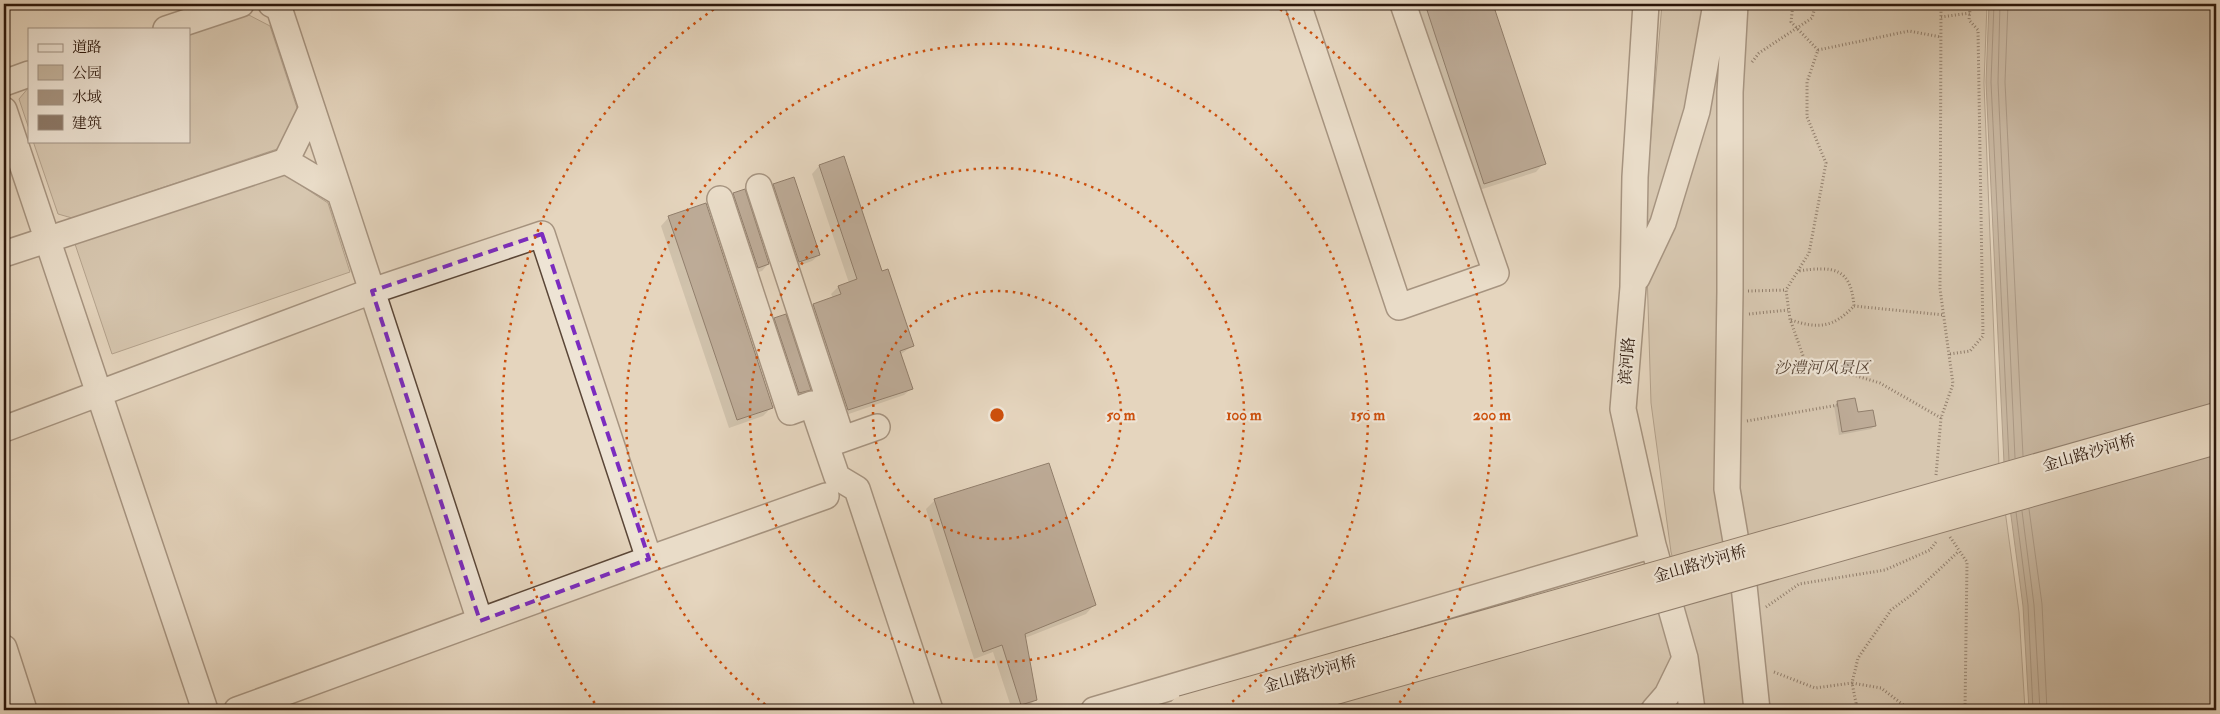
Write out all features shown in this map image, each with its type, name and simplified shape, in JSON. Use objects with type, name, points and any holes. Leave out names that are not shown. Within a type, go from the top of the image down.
[{"type":"main road","name":"金山路沙河桥","points":[[1265,710],[2216,417]]},
{"type":"main road","name":"金山路沙河桥","points":[[1183,710],[2216,440]]},
{"type":"street","points":[[169,28],[241,4]]},
{"type":"street","points":[[271,4],[279,8],[480,621]]},
{"type":"street","points":[[1298,4],[1400,306],[1496,273],[1403,4]]},
{"type":"street","name":"滨河路","points":[[1646,4],[1635,177],[1633,287],[1623,409],[1653,546],[1685,658],[1692,710]]},
{"type":"street","points":[[1633,287],[1664,223],[1698,111],[1716,4]]},
{"type":"street","points":[[1735,4],[1730,92],[1730,317],[1727,489],[1747,614],[1757,710]]},
{"type":"street","points":[[4,83],[28,74]]},
{"type":"street","points":[[4,254],[286,161],[312,108]]},
{"type":"street","points":[[4,110],[205,710]]},
{"type":"street","points":[[286,161],[340,193]]},
{"type":"street","points":[[759,187],[834,442],[838,476],[856,489],[930,710]]},
{"type":"street","points":[[720,199],[790,412],[812,404],[834,442]]},
{"type":"street","points":[[4,429],[372,291],[542,234],[649,559]]},
{"type":"street","points":[[834,442],[877,428]]},
{"type":"street","points":[[237,710],[826,496]]},
{"type":"street","points":[[1094,710],[1653,546]]},
{"type":"street","points":[[4,648],[24,710]]},
{"type":"street","points":[[1654,710],[1667,695],[1685,658]]},
{"type":"path","points":[[1793,4],[1791,22],[1818,50]]},
{"type":"path","points":[[1730,92],[1759,53],[1812,18],[1816,4]]},
{"type":"path","points":[[1937,478],[1935,469],[1941,418],[1953,384],[1940,288],[1942,4]]},
{"type":"path","points":[[1950,354],[1970,351],[1983,336],[1978,30],[1969,20],[1970,10],[1977,4]]},
{"type":"path","points":[[1941,17],[1970,13]]},
{"type":"path","points":[[1818,50],[1909,31],[1941,37]]},
{"type":"path","points":[[1818,50],[1807,82],[1807,117],[1826,163],[1809,253],[1786,290],[1790,319],[1807,367],[1837,370],[1880,383],[1941,418]]},
{"type":"path","points":[[1790,319],[1810,326],[1828,324],[1843,318],[1854,306],[1852,288],[1842,273],[1821,267],[1798,271]]},
{"type":"path","points":[[1730,292],[1786,290]]},
{"type":"path","points":[[1854,306],[1944,315]]},
{"type":"path","points":[[1730,317],[1788,310]]},
{"type":"path","points":[[1728,425],[1838,405]]},
{"type":"path","points":[[1949,534],[1950,540],[1967,562],[1966,710]]},
{"type":"path","points":[[1747,614],[1756,613],[1800,584],[1885,570],[1930,550],[1942,536]]},
{"type":"path","points":[[1854,710],[1856,703],[1852,683],[1858,658],[1891,610],[1914,593],[1959,551]]},
{"type":"path","points":[[1753,674],[1774,672],[1815,688],[1852,683],[1881,688],[1910,710]]},
{"type":"highlighted area","points":[[542,234],[649,559],[480,621],[372,291]]},
{"type":"green space","name":"沙澧河风景区","points":[[1662,4],[1987,4],[1984,83],[1999,467],[2019,612],[2025,710],[1314,710],[1685,605],[1671,552],[1651,403],[1645,205]]},
{"type":"green space","points":[[245,13],[270,26],[298,111],[280,148],[72,218],[58,214],[33,142],[190,142],[190,32]]},
{"type":"green space","points":[[28,88],[28,126],[19,99]]},
{"type":"green space","points":[[282,173],[328,203],[350,272],[112,354],[75,244]]},
{"type":"water","points":[[1989,4],[2216,4],[2216,710],[2029,710],[2023,606],[2004,463],[1986,82]]},
{"type":"building","points":[[1425,4],[1493,4],[1546,164],[1484,184]]},
{"type":"building","points":[[844,156],[882,271],[888,269],[914,346],[900,351],[913,389],[848,410],[813,304],[841,294],[838,286],[857,279],[819,165]]},
{"type":"building","points":[[794,177],[820,255],[799,262],[773,184]]},
{"type":"building","points":[[745,189],[769,264],[758,268],[733,193]]},
{"type":"building","points":[[706,203],[773,408],[737,420],[668,216]]},
{"type":"building","points":[[786,314],[811,390],[799,393],[774,318]]},
{"type":"building","points":[[1855,398],[1858,412],[1873,410],[1876,426],[1842,432],[1837,401]]},
{"type":"building","points":[[1049,463],[1096,605],[1025,634],[1037,700],[1021,705],[1002,645],[983,652],[934,499]]}]
